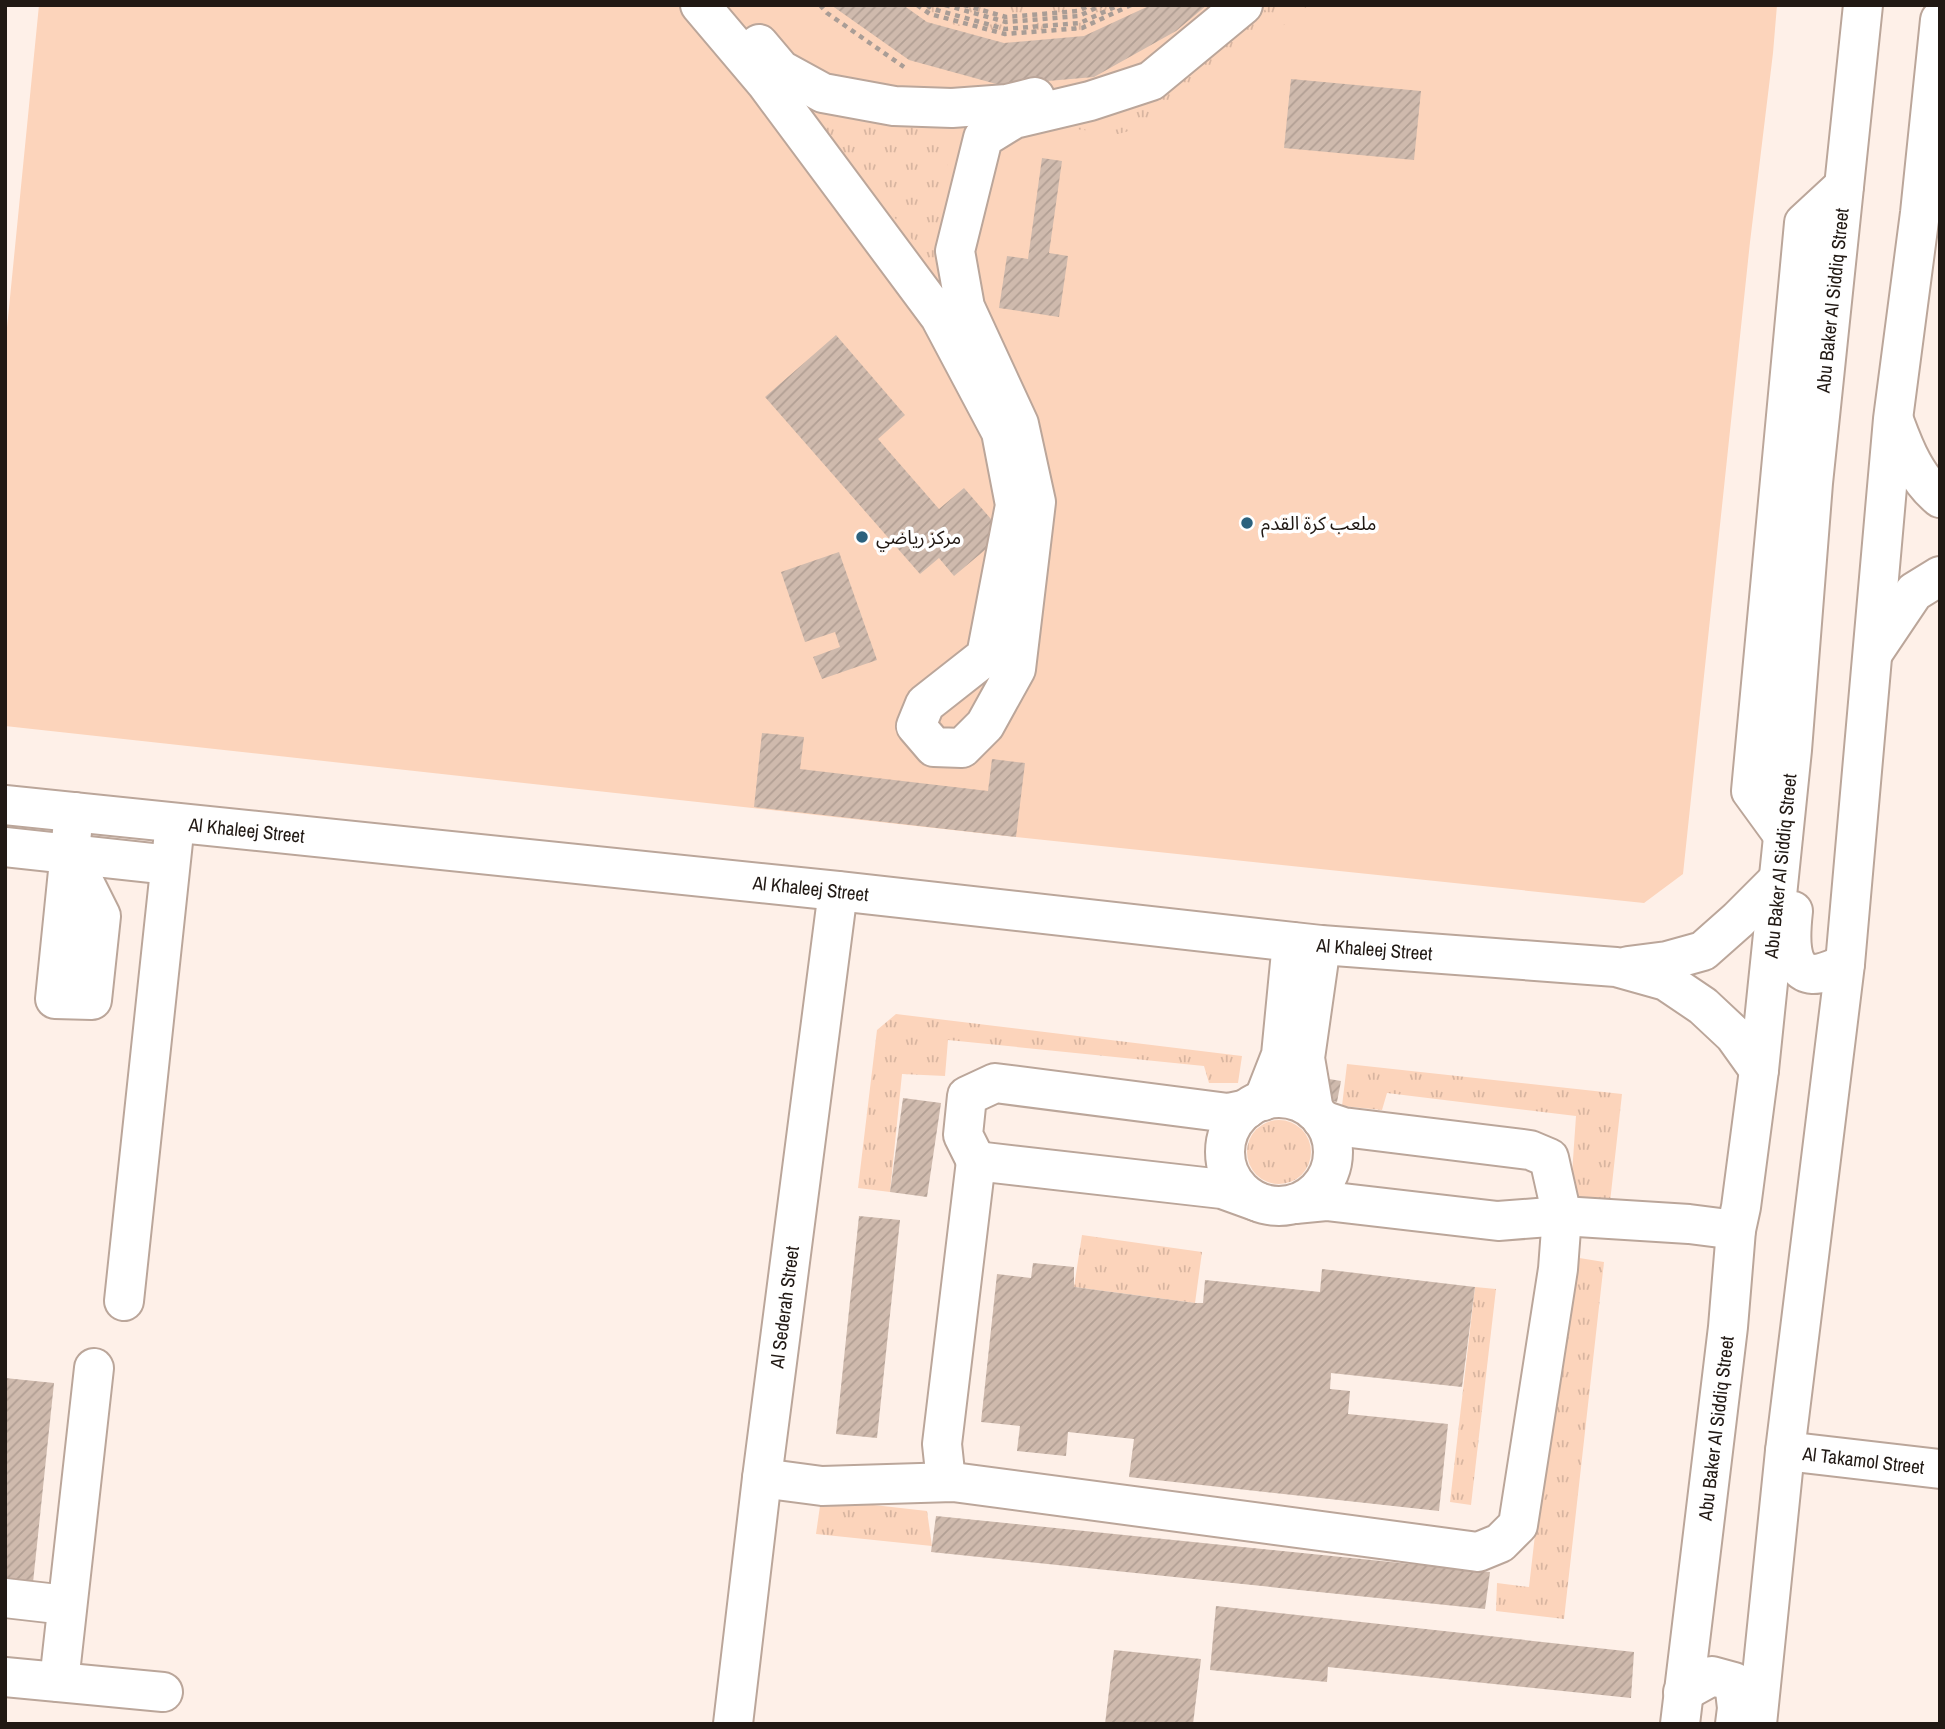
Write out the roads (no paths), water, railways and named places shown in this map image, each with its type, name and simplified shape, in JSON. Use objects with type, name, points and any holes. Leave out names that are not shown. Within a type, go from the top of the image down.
[{"type":"street","points":[[700,5],[766,83],[940,317],[1001,432],[1015,505],[986,656],[925,704],[916,726],[934,747],[962,748],[985,726],[1016,669],[1036,502],[1019,424],[965,307],[955,251],[983,138],[1014,119],[1090,101],[1151,81],[1243,5]]},
{"type":"street","points":[[726,5],[780,70],[823,93],[894,106],[952,108],[1007,104],[1085,85],[1143,66],[1217,5]]},
{"type":"street","name":"Abu Baker Al Siddiq Street","points":[[1682,1708],[1728,1327],[1735,1230],[1741,1207],[1759,1070],[1792,750],[1813,483],[1863,5]]},
{"type":"street","points":[[1757,1724],[1785,1451],[1845,964],[1893,419],[1930,214],[1940,20]]},
{"type":"street","points":[[1783,835],[1751,791],[1804,223],[1844,186]]},
{"type":"street","points":[[1893,419],[1909,460],[1940,498]]},
{"type":"street","points":[[1872,654],[1914,592],[1940,576]]},
{"type":"street","points":[[1792,750],[1804,768],[1808,790],[1791,943],[1796,962],[1802,970],[1810,974],[1845,964]]},
{"type":"street","name":"Al Khaleej Street","points":[[5,805],[838,891],[1306,944],[1616,967],[1667,961],[1703,951],[1778,880]]},
{"type":"street","points":[[70,854],[74,812]]},
{"type":"street","points":[[124,1300],[175,823]]},
{"type":"street","points":[[5,847],[170,865]]},
{"type":"street","name":"Al Sederah Street","points":[[733,1724],[838,891]]},
{"type":"street","points":[[1306,944],[1305,1058],[1318,1116],[1326,1125],[1333,1143],[1332,1164],[1325,1182],[1312,1196],[1277,1203],[1242,1192],[1231,1178],[1225,1160],[1226,1141],[1233,1123],[1255,1105],[1281,1055],[1306,944]]},
{"type":"street","name":"Al Khaleej Street","points":[[1616,967],[1666,981],[1703,1006],[1734,1035],[1759,1070]]},
{"type":"street","points":[[762,1478],[822,1486],[953,1482],[1478,1552],[1500,1544],[1518,1525],[1558,1269],[1562,1216],[1549,1158],[1530,1150],[1343,1127],[1318,1116],[1298,1102],[1282,1098],[1228,1113],[995,1083],[967,1096],[969,1148],[942,1444],[945,1472],[953,1482]]},
{"type":"street","points":[[969,1148],[1222,1189],[1277,1203],[1326,1202],[1498,1221],[1562,1216],[1689,1224],[1735,1230]]},
{"type":"street","points":[[59,1682],[94,1368]]},
{"type":"street","name":"Al Takamol Street","points":[[1785,1451],[1940,1469]]},
{"type":"street","points":[[5,1598],[66,1605]]},
{"type":"street","points":[[1682,1708],[1712,1676],[1734,1682],[1737,1708],[1735,1724]]},
{"type":"street","points":[[5,1677],[163,1692]]},
{"type":"place","name":"ملعب كرة القدم","points":[[1247,523]]},
{"type":"place","name":"مركز رياضي","points":[[862,537]]}]
